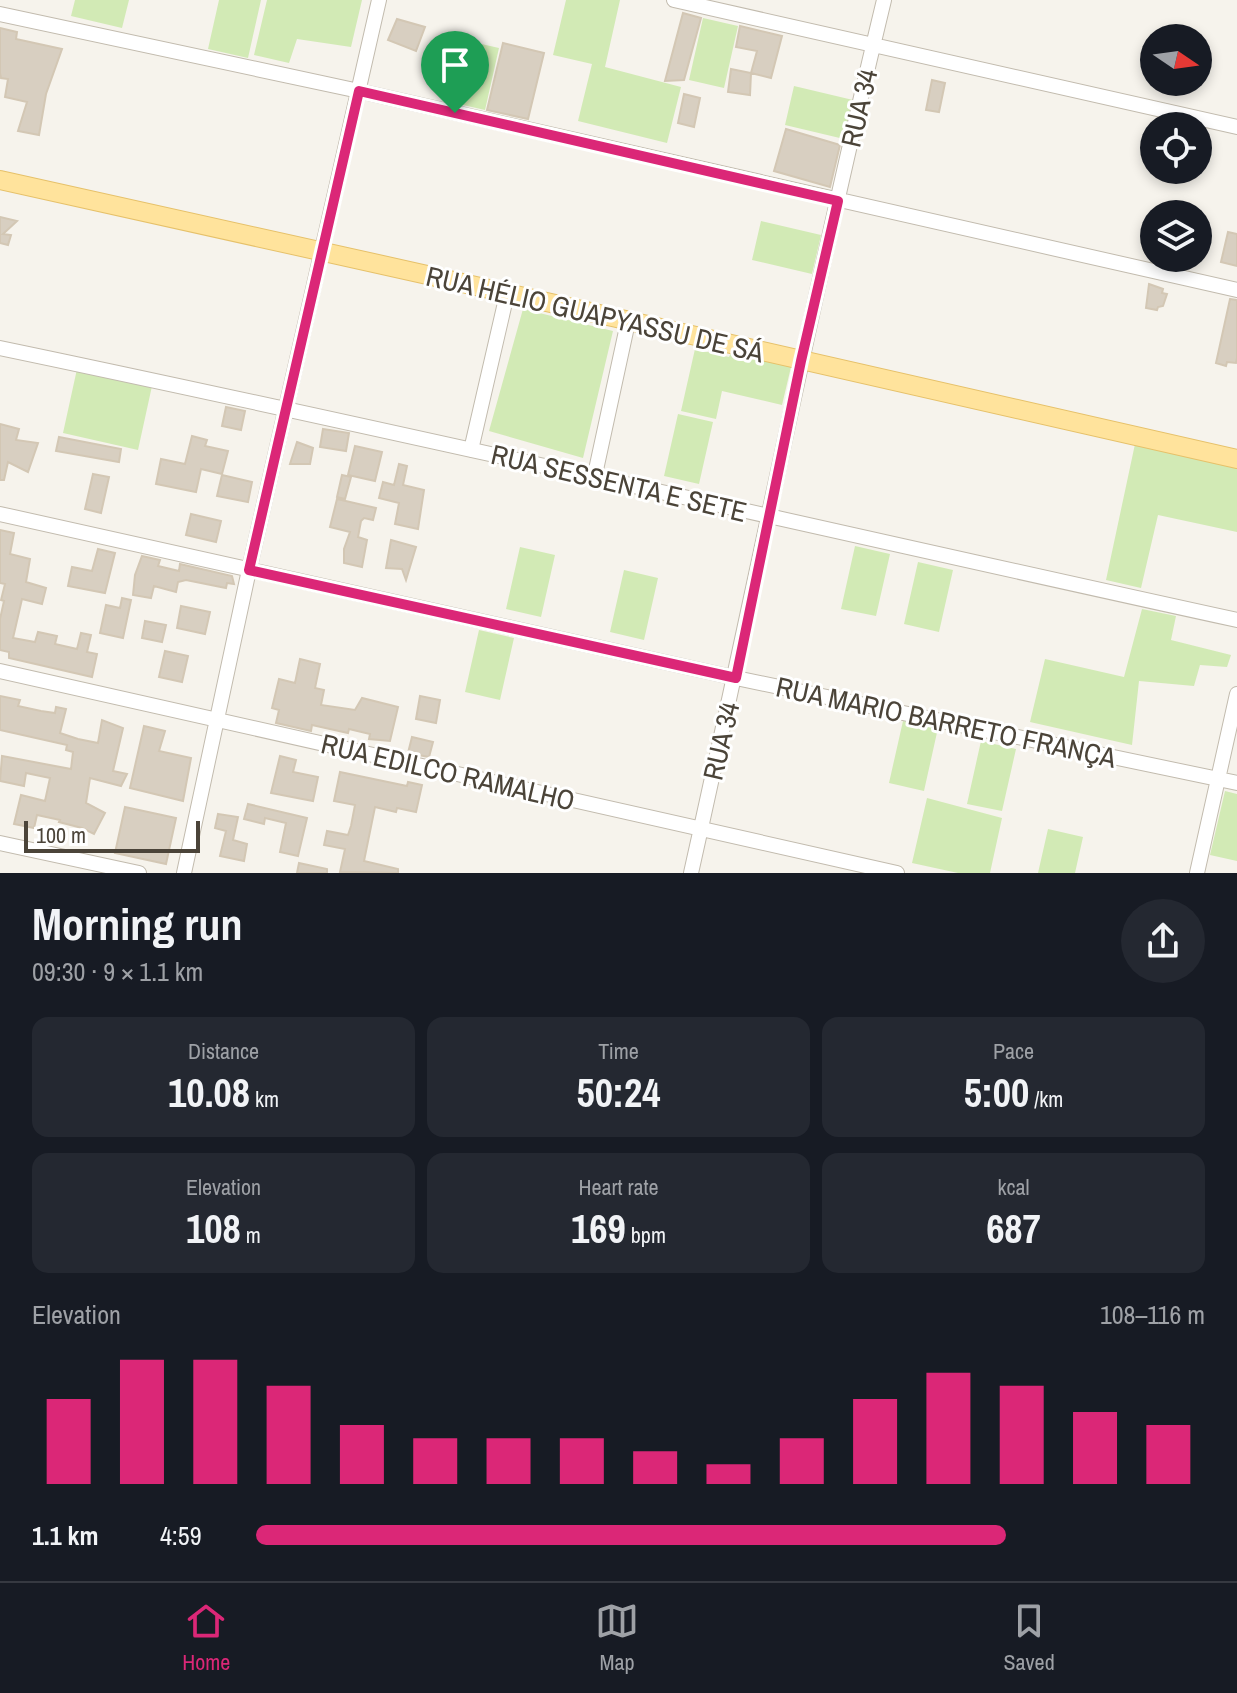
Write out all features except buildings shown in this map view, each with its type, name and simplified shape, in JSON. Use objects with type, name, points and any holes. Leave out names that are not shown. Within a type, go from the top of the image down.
[{"type":"main road","name":"RUA HÉLIO GUAPYASSU DE SÁ","points":[[0,180],[323,250],[1237,459]]},
{"type":"street","points":[[184,873],[249,570],[379,0]]},
{"type":"street","points":[[674,0],[1237,127]]},
{"type":"street","name":"RUA 34","points":[[691,873],[736,678],[801,361],[884,0]]},
{"type":"street","points":[[0,14],[359,91],[1237,290]]},
{"type":"street","points":[[471,450],[507,294]]},
{"type":"street","points":[[594,479],[628,322]]},
{"type":"street","name":"RUA SESSENTA E SETE","points":[[0,348],[288,408],[594,479],[1237,620]]},
{"type":"street","name":"RUA MARIO BARRETO FRANÇA","points":[[0,514],[736,678],[1237,783]]},
{"type":"street","name":"RUA EDILCO RAMALHO","points":[[0,671],[897,873]]},
{"type":"street","points":[[1197,873],[1237,694]]},
{"type":"street","points":[[0,843],[139,873]]},
{"type":"green space","points":[[75,0],[129,0],[122,28],[71,16]]},
{"type":"green space","points":[[219,0],[261,0],[248,58],[208,49]]},
{"type":"green space","points":[[267,0],[362,0],[351,47],[297,39],[289,63],[254,55]]},
{"type":"green space","points":[[566,0],[620,0],[605,67],[681,87],[667,143],[578,121],[592,64],[553,55]]},
{"type":"green space","points":[[703,18],[738,26],[724,88],[689,80]]},
{"type":"green space","points":[[464,40],[499,48],[485,110],[450,102]]},
{"type":"green space","points":[[794,86],[853,100],[844,139],[785,125]]},
{"type":"green space","points":[[761,221],[821,235],[812,274],[752,260]]},
{"type":"green space","points":[[523,309],[613,331],[583,458],[489,431]]},
{"type":"green space","points":[[695,349],[729,357],[731,353],[791,367],[782,405],[722,391],[716,419],[681,411]]},
{"type":"green space","points":[[77,369],[152,386],[138,450],[63,433]]},
{"type":"green space","points":[[678,414],[713,422],[699,484],[664,476]]},
{"type":"green space","points":[[1135,444],[1237,466],[1237,532],[1158,515],[1141,588],[1106,580]]},
{"type":"green space","points":[[855,546],[890,554],[876,616],[841,609]]},
{"type":"green space","points":[[520,547],[555,555],[541,617],[506,609]]},
{"type":"green space","points":[[918,562],[953,570],[939,632],[904,624]]},
{"type":"green space","points":[[624,570],[658,578],[644,640],[610,632]]},
{"type":"green space","points":[[1142,609],[1176,616],[1171,640],[1231,655],[1227,667],[1200,665],[1194,686],[1139,681],[1132,745],[1030,722],[1045,659],[1124,677]]},
{"type":"green space","points":[[479,630],[514,638],[500,700],[465,692]]},
{"type":"green space","points":[[903,721],[938,728],[924,791],[889,783]]},
{"type":"green space","points":[[981,741],[1016,749],[1002,811],[967,804]]},
{"type":"green space","points":[[1225,791],[1237,794],[1237,861],[1210,855]]},
{"type":"green space","points":[[927,798],[1002,818],[990,873],[958,873],[912,863]]},
{"type":"green space","points":[[1048,829],[1083,837],[1075,873],[1038,873]]},
{"type":"route","points":[[359,91],[455,113],[838,201],[801,361],[736,678],[249,570],[359,91]]}]
